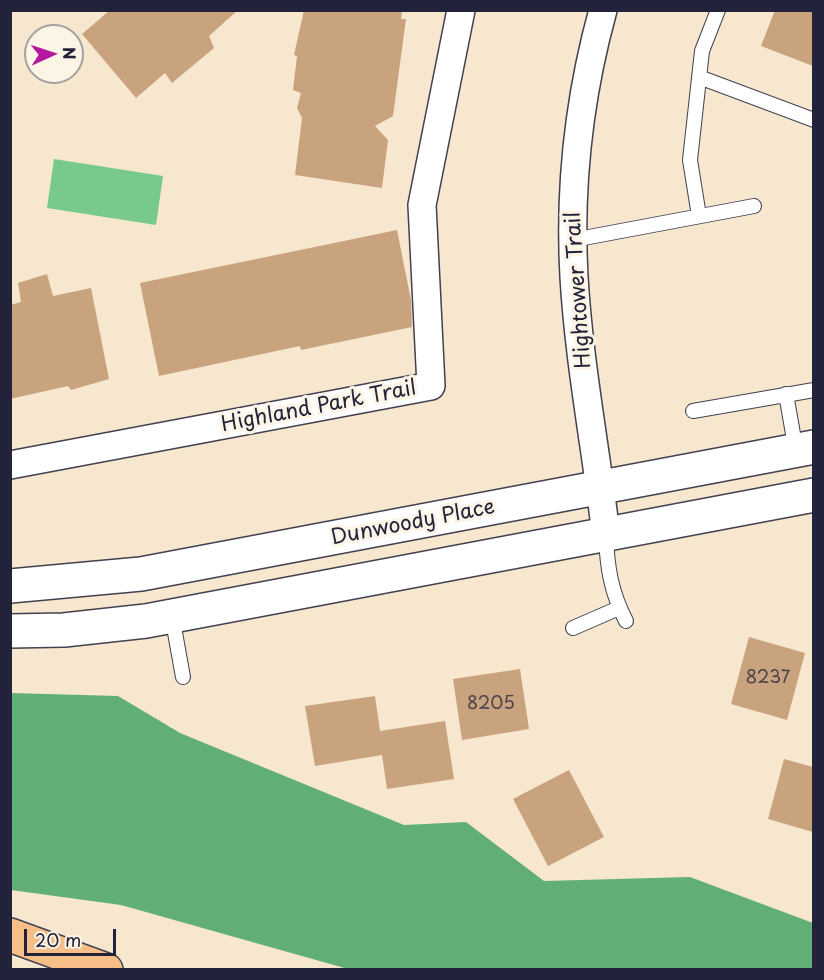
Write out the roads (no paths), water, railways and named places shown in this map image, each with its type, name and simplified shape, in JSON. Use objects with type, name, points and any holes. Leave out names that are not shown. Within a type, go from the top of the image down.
[{"type":"highway","points":[[10,935],[106,969]]},
{"type":"street","name":"Highland Park Trail","points":[[10,465],[431,386],[422,205],[461,10]]},
{"type":"street","name":"Hightower Trail","points":[[603,10],[591,54],[575,156],[573,240],[578,322],[606,535]]},
{"type":"street","name":"Dunwoody Place","points":[[10,586],[92,581],[141,574],[805,449]]},
{"type":"street","points":[[10,631],[64,630],[172,616],[813,495]]},
{"type":"lane","points":[[699,216],[690,160],[702,51],[717,10]]},
{"type":"lane","points":[[699,77],[813,120]]},
{"type":"lane","points":[[573,240],[754,206]]},
{"type":"lane","points":[[693,411],[813,390]]},
{"type":"lane","points":[[786,394],[805,449]]},
{"type":"lane","points":[[606,535],[607,572],[619,608],[626,621]]},
{"type":"lane","points":[[573,628],[619,608]]},
{"type":"lane","points":[[172,616],[183,677]]}]
